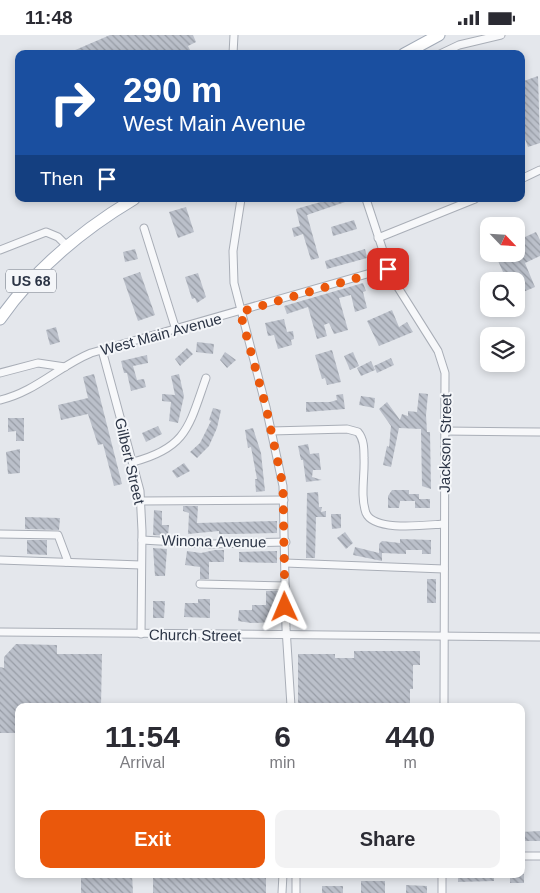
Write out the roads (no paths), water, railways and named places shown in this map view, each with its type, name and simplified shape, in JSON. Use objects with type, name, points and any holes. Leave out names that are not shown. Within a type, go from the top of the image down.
[{"type":"main road","points":[[411,50],[439,35]]},
{"type":"main road","name":"US 68","points":[[0,319],[26,286],[67,246],[98,222],[129,202]]},
{"type":"street","points":[[233,50],[234,35]]},
{"type":"street","points":[[448,50],[459,45],[501,35]]},
{"type":"street","points":[[525,177],[540,170]]},
{"type":"street","points":[[241,202],[232,263],[234,283],[271,431],[284,500],[286,542],[285,586],[291,703]]},
{"type":"street","name":"Jackson Street","points":[[367,202],[388,269],[397,288],[442,362],[446,385],[444,431],[444,703]]},
{"type":"street","points":[[378,238],[468,202]]},
{"type":"street","points":[[144,228],[176,330]]},
{"type":"street","points":[[0,249],[46,232],[58,237],[67,246]]},
{"type":"street","name":"West Main Avenue","points":[[0,399],[33,388],[65,367],[102,349],[176,330],[388,269]]},
{"type":"street","name":"Gilbert Street","points":[[102,349],[133,461],[140,501],[142,540],[141,634]]},
{"type":"street","points":[[0,373],[38,363],[65,367]]},
{"type":"street","points":[[133,461],[159,454],[172,447],[182,437],[193,415],[206,378]]},
{"type":"street","points":[[271,431],[347,429],[358,433],[363,443],[365,507],[370,519],[388,525],[444,524]]},
{"type":"street","points":[[444,431],[540,432]]},
{"type":"street","points":[[140,501],[284,500]]},
{"type":"street","points":[[0,534],[58,535],[67,559],[66,562]]},
{"type":"street","name":"Winona Avenue","points":[[142,540],[211,544],[286,542]]},
{"type":"street","points":[[0,560],[56,564],[66,562],[141,565]]},
{"type":"street","points":[[285,563],[444,569]]},
{"type":"street","points":[[200,584],[285,586]]},
{"type":"street","name":"Church Street","points":[[0,632],[540,637]]},
{"type":"street","points":[[525,856],[540,857]]},
{"type":"street","points":[[282,893],[283,878]]},
{"type":"street","points":[[296,878],[296,893]]},
{"type":"street","points":[[442,878],[442,893]]}]
